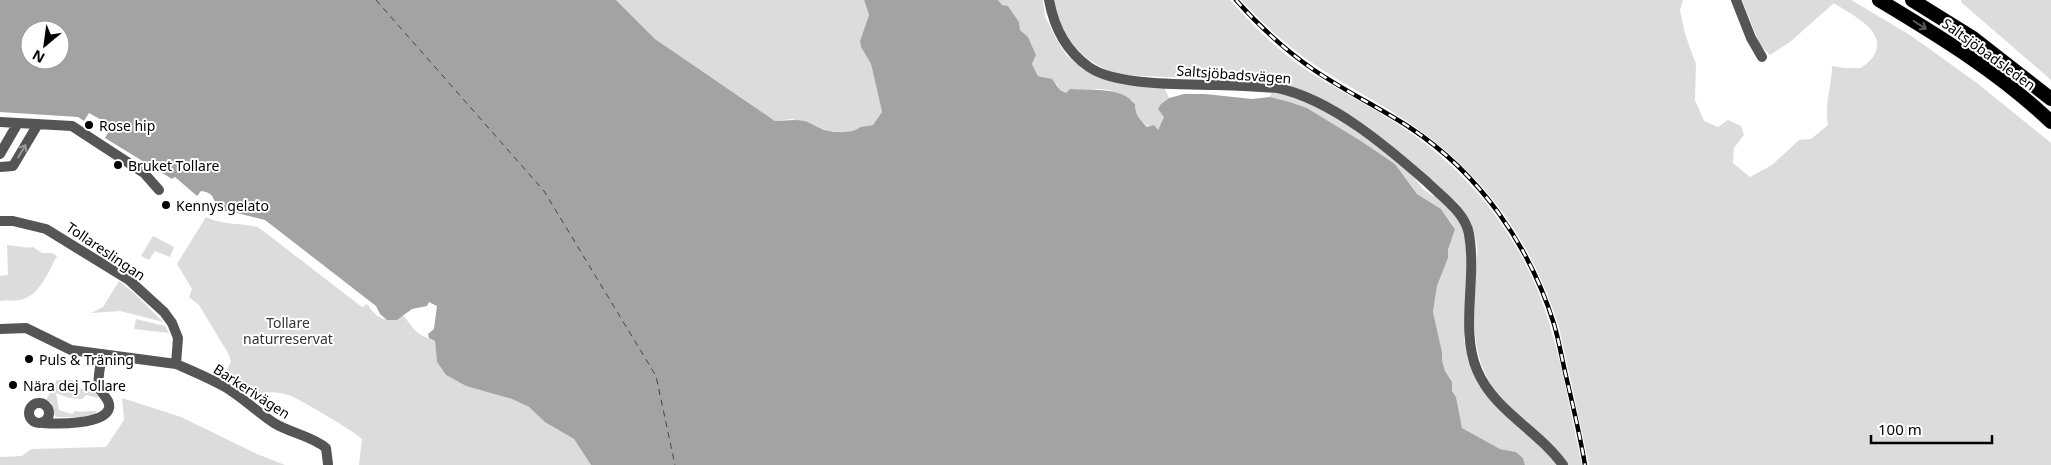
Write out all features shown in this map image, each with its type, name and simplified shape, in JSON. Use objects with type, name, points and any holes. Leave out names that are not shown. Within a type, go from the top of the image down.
[{"type":"highway","name":"Saltsjöbadsleden","points":[[1879,0],[1963,52],[2002,81],[2051,122]]},
{"type":"highway","name":"Saltsjöbadsleden","points":[[1912,0],[1973,38],[2051,99]]},
{"type":"street","name":"Saltsjöbadsvägen","points":[[1049,0],[1052,15],[1065,42],[1074,55],[1090,68],[1110,77],[1132,80],[1278,88],[1296,92],[1361,128],[1391,150],[1451,204],[1469,231],[1472,253],[1469,336],[1472,355],[1482,380],[1504,408],[1555,454],[1563,465]]},
{"type":"street","points":[[1736,0],[1751,38],[1762,57]]},
{"type":"street","points":[[0,122],[72,126],[144,172],[159,190]]},
{"type":"street","points":[[0,154],[18,123]]},
{"type":"street","points":[[0,167],[13,166],[38,124]]},
{"type":"street","name":"Tollareslingan","points":[[0,221],[20,222],[54,232],[134,283],[164,312],[172,323],[178,338],[176,364]]},
{"type":"street","points":[[0,329],[26,328],[71,350],[176,364]]},
{"type":"street","points":[[42,423],[82,422],[92,420],[106,412],[109,403],[100,389],[99,382],[102,355]]},
{"type":"street","name":"Barkerivägen","points":[[176,364],[225,387],[274,423],[326,448],[328,464]]},
{"type":"green space","points":[[616,0],[864,0],[869,15],[860,41],[861,47],[871,64],[882,112],[873,125],[860,127],[857,131],[851,133],[829,131],[792,119],[775,121],[655,39]]},
{"type":"green space","points":[[998,0],[1043,0],[1045,16],[1056,39],[1067,56],[1084,69],[1163,85],[1169,98],[1161,104],[1164,117],[1158,130],[1139,118],[1132,100],[1109,90],[1099,89],[1066,93],[1060,90],[1057,84],[1045,77],[1038,76],[1032,64],[1036,55],[1028,37],[1020,30],[1019,22],[1008,6],[1002,5]]},
{"type":"green space","points":[[1052,0],[1230,0],[1249,21],[1291,59],[1326,82],[1397,123],[1433,150],[1478,193],[1497,217],[1529,270],[1541,299],[1556,346],[1582,465],[1568,465],[1548,442],[1502,399],[1485,373],[1477,348],[1474,323],[1477,246],[1469,219],[1454,199],[1361,123],[1341,110],[1298,89],[1276,82],[1120,75],[1106,69],[1094,63],[1076,47],[1063,27]]},
{"type":"green space","points":[[1241,0],[1683,0],[1680,10],[1685,34],[1696,64],[1695,100],[1704,121],[1718,127],[1728,120],[1741,126],[1744,135],[1734,148],[1733,163],[1750,177],[1772,165],[1799,140],[1811,139],[1828,125],[1827,109],[1832,66],[1861,68],[1873,57],[1877,48],[1873,32],[1834,3],[1790,42],[1770,55],[1760,45],[1742,0],[1851,0],[1910,35],[1977,83],[2051,143],[2051,465],[1589,465],[1559,327],[1535,267],[1521,240],[1504,215],[1486,191],[1441,147],[1403,119],[1307,60],[1277,36]]},
{"type":"green space","points":[[1961,0],[2051,0],[2051,80],[1961,2]]},
{"type":"green space","points":[[1272,91],[1304,99],[1361,132],[1406,168],[1424,190],[1442,201],[1452,210],[1465,232],[1467,254],[1464,339],[1468,358],[1475,375],[1553,456],[1559,465],[1525,465],[1523,458],[1516,452],[1500,449],[1462,428],[1456,397],[1452,391],[1452,382],[1445,371],[1442,360],[1433,312],[1437,286],[1448,258],[1448,250],[1455,229],[1441,209],[1417,194],[1395,164],[1307,108],[1270,97]]},
{"type":"green space","name":"Tollare naturreservat","points":[[206,217],[212,220],[258,227],[362,307],[367,304],[380,318],[397,319],[402,315],[418,333],[435,341],[437,362],[446,375],[466,386],[512,399],[529,407],[545,421],[574,439],[591,465],[359,465],[362,439],[350,430],[291,396],[272,392],[262,393],[253,397],[223,378],[231,361],[228,353],[199,305],[189,297],[192,289],[177,264]]},
{"type":"green space","points":[[153,236],[174,247],[170,257],[155,251],[149,260],[141,256]]},
{"type":"green space","points":[[7,245],[33,247],[42,253],[52,253],[57,256],[38,289],[27,298],[0,301],[0,276],[8,275]]},
{"type":"green space","points":[[119,281],[163,322],[120,311],[91,313],[103,307]]},
{"type":"green space","points":[[136,319],[165,326],[169,333],[134,329]]},
{"type":"green space","points":[[57,380],[73,380],[72,387],[97,392],[98,398],[86,395],[82,399],[69,398],[56,393],[59,410],[72,414],[75,411],[97,411],[95,414],[82,417],[56,417],[52,410],[52,403],[46,400]]},
{"type":"green space","points":[[122,398],[181,417],[257,454],[285,465],[0,465],[0,457],[22,456],[31,449],[106,447],[124,420]]},
{"type":"shaded area","points":[[0,0],[616,0],[655,39],[775,121],[800,120],[826,130],[848,132],[860,127],[873,125],[882,112],[871,64],[861,47],[860,41],[869,15],[864,0],[998,0],[1002,5],[1008,6],[1019,22],[1020,30],[1028,37],[1036,55],[1032,64],[1038,76],[1052,79],[1060,90],[1066,93],[1070,89],[1105,90],[1122,94],[1135,104],[1137,114],[1147,127],[1154,125],[1158,130],[1164,117],[1158,109],[1161,104],[1169,98],[1184,94],[1205,94],[1252,99],[1270,97],[1307,108],[1395,164],[1417,194],[1441,209],[1455,229],[1448,250],[1448,258],[1437,286],[1433,312],[1442,360],[1445,371],[1452,382],[1452,391],[1456,397],[1462,428],[1500,449],[1516,452],[1523,458],[1525,465],[591,465],[574,439],[545,422],[529,407],[512,399],[466,386],[446,375],[437,362],[435,341],[429,338],[428,334],[434,329],[437,306],[429,302],[427,306],[412,309],[397,320],[387,320],[380,314],[376,306],[265,220],[233,212],[210,209],[215,203],[211,194],[201,191],[197,196],[175,177],[172,179],[105,138],[112,126],[89,113],[84,121],[78,117],[0,112]]},
{"type":"ferry route","points":[[376,0],[544,191],[656,376],[675,465]]},
{"type":"railway","points":[[1236,0],[1273,38],[1303,62],[1409,127],[1434,145],[1479,188],[1498,213],[1516,239],[1531,266],[1554,324],[1585,465]]},
{"type":"place","name":"Rose hip","points":[[89,125]]},
{"type":"place","name":"Bruket Tollare","points":[[118,165]]},
{"type":"place","name":"Kennys gelato","points":[[166,205]]},
{"type":"place","name":"Puls & Träning","points":[[29,359]]},
{"type":"place","name":"Nära dej Tollare","points":[[13,385]]}]
